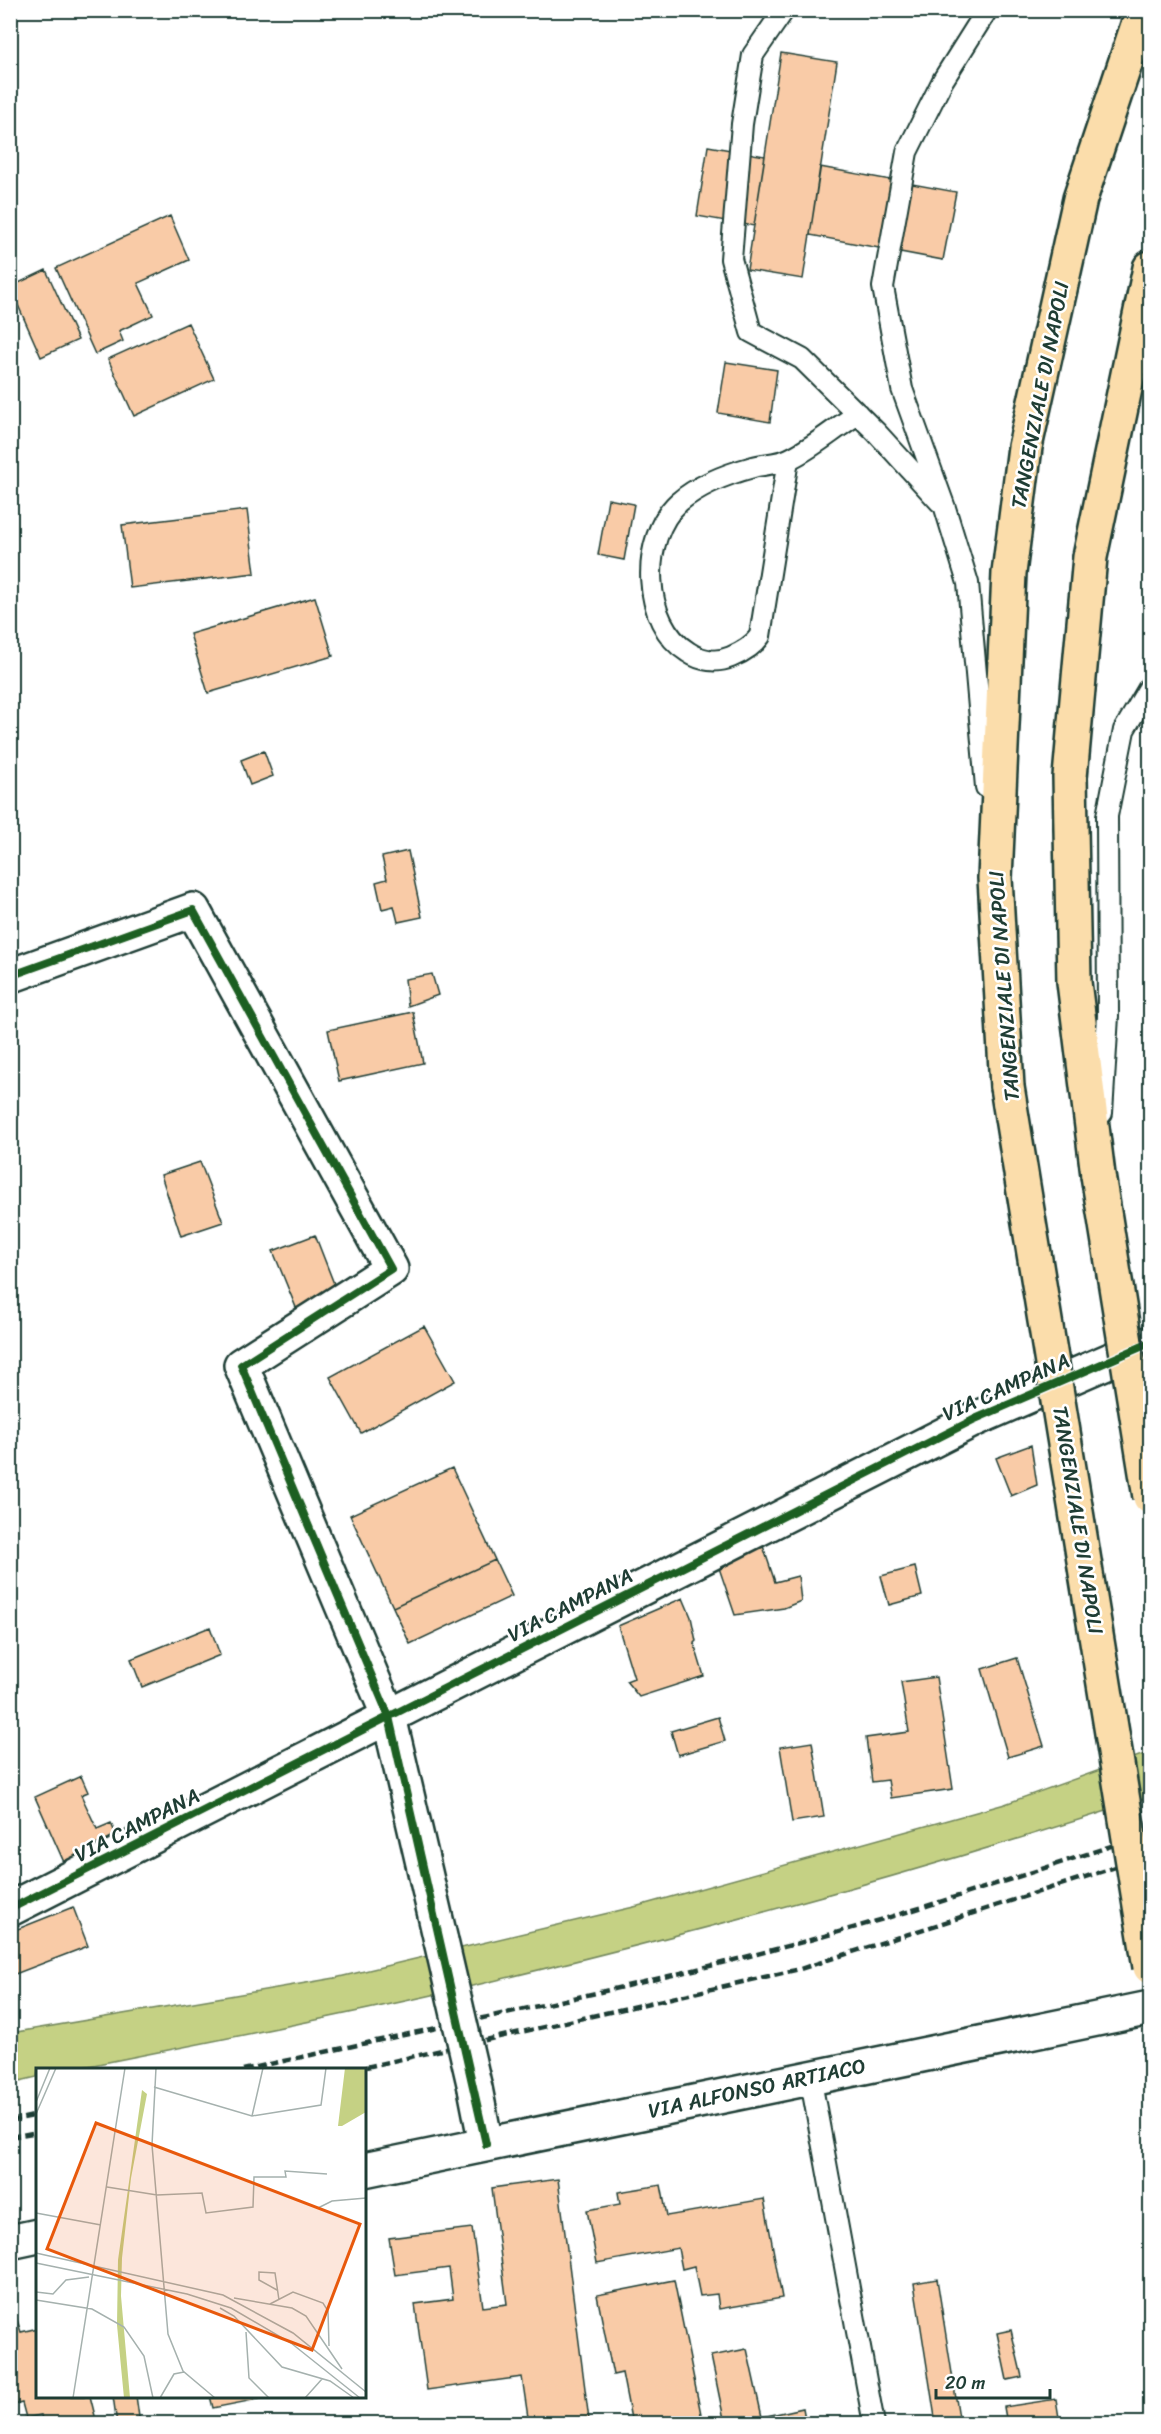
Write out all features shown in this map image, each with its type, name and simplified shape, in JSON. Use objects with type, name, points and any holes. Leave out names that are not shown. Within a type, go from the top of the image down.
[{"type":"highway","name":"TANGENZIALE DI NAPOLI","points":[[1143,10],[1080,199],[1025,447],[1008,573],[995,878],[1007,1087],[1150,1967]]},
{"type":"highway","points":[[1150,268],[1090,557],[1070,777],[1074,982],[1098,1175],[1150,1497]]},
{"type":"street","points":[[10,976],[193,910],[391,1269],[241,1365],[389,1717],[486,2144]]},
{"type":"street","name":"VIA CAMPANA","points":[[10,1909],[975,1419],[1150,1343]]},
{"type":"street","name":"VIA ALFONSO ARTIACO","points":[[366,2169],[1150,2008]]},
{"type":"street","points":[[10,2242],[36,2236]]},
{"type":"lane","points":[[784,10],[753,55],[742,124],[731,259],[751,332],[802,359],[858,414],[945,508]]},
{"type":"lane","points":[[987,10],[943,80],[907,152],[883,287],[902,389],[945,508],[968,582],[995,878]]},
{"type":"lane","points":[[788,460],[760,636],[754,644],[722,661],[698,658],[676,645],[662,624],[657,608],[651,568],[659,530],[678,503],[717,477],[788,460],[858,414]]},
{"type":"lane","points":[[1098,1175],[1108,1016],[1107,816],[1124,730],[1150,687]]},
{"type":"lane","points":[[810,2076],[874,2424]]},
{"type":"green space","points":[[1150,1752],[1150,1797],[904,1873],[655,1941],[489,1982],[333,2017],[78,2068],[36,2068],[36,2077],[11,2083],[11,2033],[335,1978],[638,1906],[1005,1804]]},
{"type":"building","points":[[781,53],[837,62],[803,279],[747,270]]},
{"type":"building","points":[[708,146],[765,156],[754,226],[697,216]]},
{"type":"building","points":[[820,167],[956,192],[943,260],[810,235]]},
{"type":"building","points":[[170,216],[189,260],[138,283],[153,315],[119,331],[123,341],[95,354],[56,268]]},
{"type":"building","points":[[46,270],[78,340],[41,357],[10,287]]},
{"type":"building","points":[[188,323],[214,379],[134,416],[108,359]]},
{"type":"building","points":[[726,362],[777,370],[770,422],[718,413]]},
{"type":"building","points":[[608,499],[634,504],[624,560],[598,555]]},
{"type":"building","points":[[247,510],[255,573],[130,588],[122,525]]},
{"type":"building","points":[[315,597],[333,656],[208,693],[190,634]]},
{"type":"building","points":[[264,751],[273,776],[250,785],[241,760]]},
{"type":"building","points":[[408,851],[422,917],[398,922],[394,906],[382,909],[376,882],[387,879],[382,857]]},
{"type":"building","points":[[432,974],[438,995],[408,1006],[405,979]]},
{"type":"building","points":[[413,1012],[423,1063],[339,1081],[328,1030]]},
{"type":"building","points":[[200,1162],[223,1222],[181,1236],[161,1175]]},
{"type":"building","points":[[315,1235],[338,1294],[297,1310],[273,1251]]},
{"type":"building","points":[[424,1326],[455,1381],[361,1433],[330,1377]]},
{"type":"building","points":[[1031,1445],[1037,1485],[1011,1496],[996,1458]]},
{"type":"building","points":[[452,1468],[495,1560],[393,1607],[350,1515]]},
{"type":"building","points":[[762,1543],[775,1582],[798,1576],[801,1601],[784,1608],[735,1615],[718,1565]]},
{"type":"building","points":[[495,1560],[512,1596],[410,1644],[393,1607]]},
{"type":"building","points":[[915,1567],[922,1596],[889,1605],[881,1576]]},
{"type":"building","points":[[683,1598],[691,1617],[696,1641],[694,1643],[704,1676],[639,1697],[626,1681],[634,1678],[618,1626]]},
{"type":"building","points":[[210,1627],[220,1655],[142,1687],[131,1659]]},
{"type":"building","points":[[1017,1658],[1044,1746],[1008,1757],[982,1669]]},
{"type":"building","points":[[936,1677],[953,1789],[891,1798],[888,1780],[872,1782],[866,1738],[909,1732],[901,1682]]},
{"type":"building","points":[[718,1717],[725,1741],[678,1755],[671,1731]]},
{"type":"building","points":[[812,1742],[824,1817],[792,1822],[780,1747]]},
{"type":"building","points":[[81,1776],[88,1792],[81,1795],[97,1829],[111,1823],[120,1845],[67,1869],[35,1797]]},
{"type":"building","points":[[73,1907],[88,1946],[10,1976],[10,1932]]},
{"type":"building","points":[[558,2179],[589,2420],[529,2424],[522,2377],[427,2390],[415,2304],[453,2299],[449,2268],[395,2275],[389,2238],[472,2228],[483,2307],[507,2304],[492,2188]]},
{"type":"building","points":[[661,2185],[667,2216],[764,2199],[782,2298],[719,2309],[717,2294],[700,2296],[694,2266],[682,2269],[678,2248],[597,2263],[587,2210],[620,2204],[618,2192]]},
{"type":"building","points":[[937,2279],[960,2424],[936,2424],[914,2283]]},
{"type":"building","points":[[674,2280],[703,2424],[632,2424],[622,2373],[613,2375],[597,2295]]},
{"type":"building","points":[[16,2317],[21,2332],[36,2328],[36,2398],[90,2398],[97,2424],[43,2424],[41,2415],[26,2418],[22,2403],[10,2406],[10,2318]]},
{"type":"building","points":[[1011,2330],[1022,2377],[1007,2380],[997,2333]]},
{"type":"building","points":[[747,2349],[762,2417],[803,2408],[806,2424],[725,2424],[711,2356]]},
{"type":"building","points":[[113,2398],[136,2398],[140,2424],[117,2424]]},
{"type":"building","points":[[210,2398],[259,2398],[259,2399],[213,2408]]},
{"type":"building","points":[[1056,2399],[1060,2424],[1007,2424],[1004,2407]]},
{"type":"building","points":[[359,2417],[362,2424],[342,2424]]},
{"type":"railway","points":[[252,2068],[589,1995],[727,1962],[840,1932],[929,1905],[1150,1833]]},
{"type":"railway","points":[[362,2068],[800,1969],[1150,1856]]},
{"type":"railway","points":[[10,2121],[36,2115]]},
{"type":"railway","points":[[10,2137],[36,2132]]},
{"type":"cycle path","points":[[10,976],[193,910],[391,1269],[241,1365],[389,1717],[486,2144]]},
{"type":"cycle path","points":[[10,1909],[975,1419],[1150,1343]]}]
